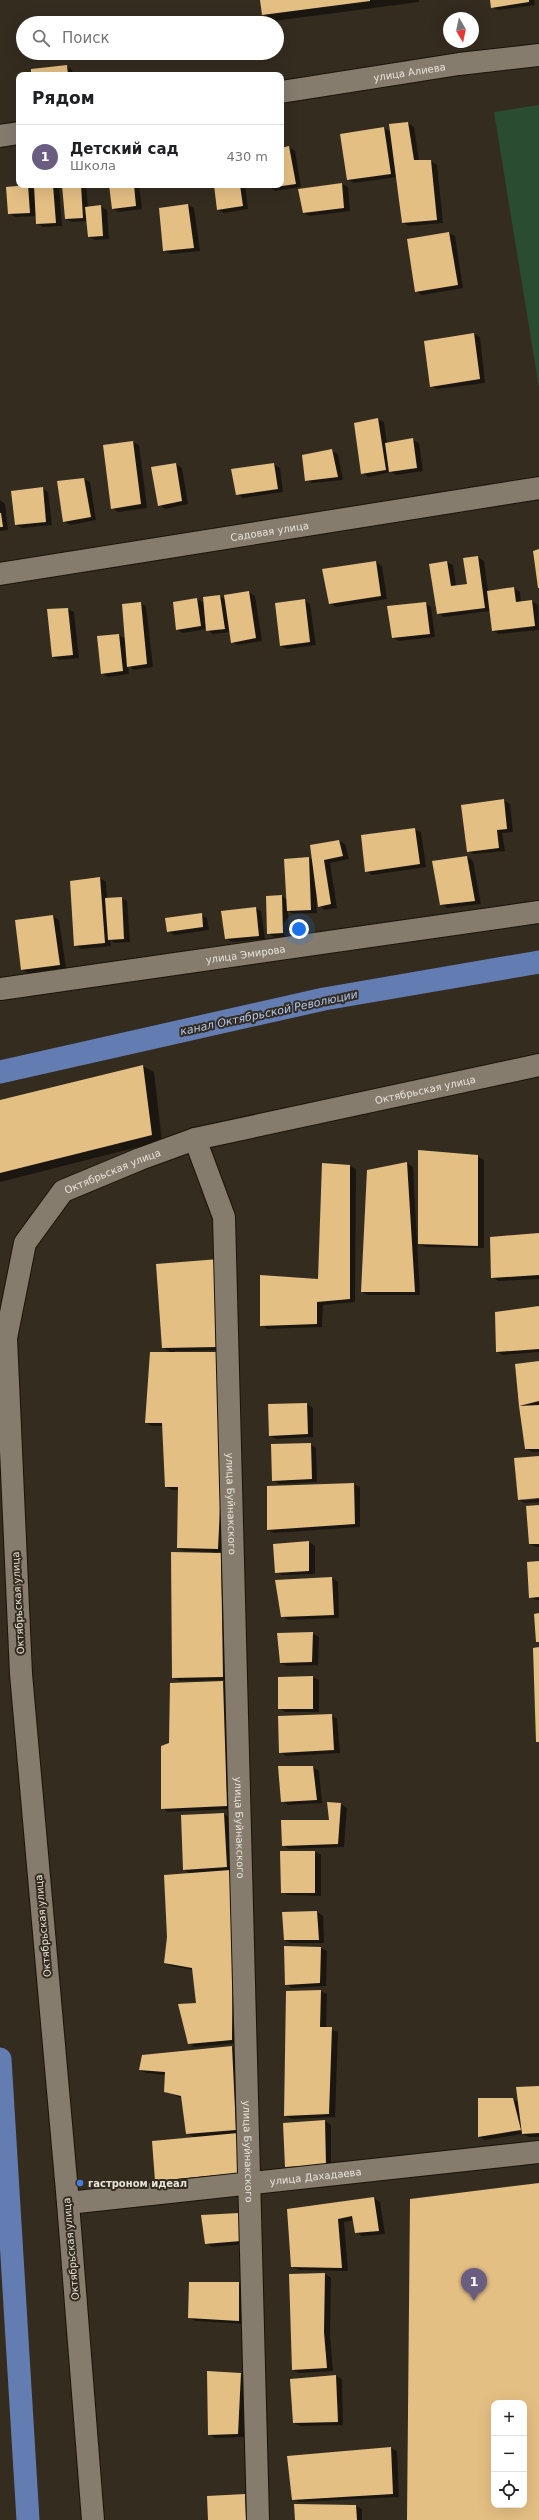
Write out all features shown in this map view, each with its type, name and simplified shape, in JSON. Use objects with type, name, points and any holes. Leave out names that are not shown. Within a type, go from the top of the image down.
[{"type":"street","name":"улица Алиева","points":[[284,92],[539,54]]},
{"type":"street","points":[[0,136],[16,133]]},
{"type":"street","name":"Садовая улица","points":[[0,574],[539,488]]},
{"type":"street","name":"улица Эмирова","points":[[0,989],[539,912]]},
{"type":"street","name":"Октябрьская улица","points":[[93,2520],[68,2203],[21,1674],[6,1338],[25,1243],[63,1191],[140,1159],[195,1139],[539,1065]]},
{"type":"street","name":"улица Буйнакского","points":[[195,1139],[224,1217],[258,2520]]},
{"type":"street","name":"улица Дахадаева","points":[[68,2203],[249,2182],[539,2152]]},
{"type":"green space","points":[[539,105],[539,388],[494,112]]},
{"type":"building","points":[[260,0],[370,0],[370,1],[262,15]]},
{"type":"building","points":[[490,0],[529,0],[529,2],[491,8]]},
{"type":"building","points":[[67,65],[68,72],[31,72],[31,69]]},
{"type":"building","points":[[408,122],[414,160],[431,160],[437,220],[402,223],[389,124]]},
{"type":"building","points":[[384,127],[391,174],[347,180],[340,134]]},
{"type":"building","points":[[289,146],[296,184],[284,186],[284,147]]},
{"type":"building","points":[[342,183],[344,208],[303,213],[298,189]]},
{"type":"building","points":[[16,186],[16,188],[28,188],[30,213],[8,214],[6,187]]},
{"type":"building","points":[[34,188],[53,188],[56,223],[36,224]]},
{"type":"building","points":[[62,188],[81,188],[83,218],[65,219]]},
{"type":"building","points":[[109,188],[134,188],[136,206],[112,209]]},
{"type":"building","points":[[214,188],[240,188],[243,206],[217,210]]},
{"type":"building","points":[[188,204],[194,248],[163,251],[159,208]]},
{"type":"building","points":[[101,205],[103,236],[88,237],[85,207]]},
{"type":"building","points":[[449,232],[458,285],[415,292],[407,239]]},
{"type":"building","points":[[474,333],[480,379],[430,387],[424,341]]},
{"type":"building","points":[[378,418],[386,470],[361,474],[354,423]]},
{"type":"building","points":[[413,438],[417,468],[389,472],[385,443]]},
{"type":"building","points":[[133,441],[141,504],[111,509],[103,445]]},
{"type":"building","points":[[332,449],[338,477],[305,481],[302,455]]},
{"type":"building","points":[[176,463],[182,501],[158,506],[151,467]]},
{"type":"building","points":[[274,463],[278,489],[236,495],[231,469]]},
{"type":"building","points":[[84,478],[91,517],[63,522],[57,481]]},
{"type":"building","points":[[43,487],[46,522],[15,525],[11,491]]},
{"type":"building","points":[[1,513],[3,527],[0,527]]},
{"type":"building","points":[[539,549],[539,588],[538,588],[533,551]]},
{"type":"building","points":[[478,556],[485,608],[437,614],[429,564],[447,561],[451,586],[467,584],[463,558]]},
{"type":"building","points":[[376,561],[381,596],[329,604],[322,569]]},
{"type":"building","points":[[514,587],[516,602],[532,600],[535,626],[492,631],[487,591]]},
{"type":"building","points":[[249,591],[256,638],[231,643],[224,595]]},
{"type":"building","points":[[220,595],[225,629],[206,631],[203,597]]},
{"type":"building","points":[[197,598],[201,626],[176,630],[173,602]]},
{"type":"building","points":[[305,599],[310,642],[280,646],[275,603]]},
{"type":"building","points":[[141,602],[147,664],[127,667],[122,604]]},
{"type":"building","points":[[426,602],[430,634],[392,638],[387,606]]},
{"type":"building","points":[[68,608],[73,655],[52,657],[47,609]]},
{"type":"building","points":[[119,634],[123,671],[101,674],[97,636]]},
{"type":"building","points":[[504,799],[507,829],[497,830],[499,848],[467,852],[461,805]]},
{"type":"building","points":[[415,828],[420,864],[365,872],[361,835]]},
{"type":"building","points":[[339,840],[343,856],[324,860],[331,904],[318,907],[310,845]]},
{"type":"building","points":[[467,856],[475,901],[440,905],[432,861]]},
{"type":"building","points":[[309,857],[311,910],[287,911],[284,859]]},
{"type":"building","points":[[100,877],[105,943],[74,946],[70,881]]},
{"type":"building","points":[[282,895],[283,933],[267,934],[266,896]]},
{"type":"building","points":[[122,897],[124,939],[108,940],[105,898]]},
{"type":"building","points":[[256,907],[259,936],[225,939],[221,911]]},
{"type":"building","points":[[202,913],[203,927],[167,932],[165,918]]},
{"type":"building","points":[[53,915],[60,965],[21,970],[15,920]]},
{"type":"building","points":[[143,1065],[152,1135],[0,1173],[0,1100]]},
{"type":"building","points":[[418,1150],[478,1155],[478,1246],[418,1244]]},
{"type":"building","points":[[407,1162],[415,1292],[361,1292],[367,1170]]},
{"type":"building","points":[[322,1163],[350,1165],[350,1299],[317,1302],[317,1324],[260,1326],[260,1275],[318,1279]]},
{"type":"building","points":[[539,1233],[539,1275],[491,1278],[490,1237]]},
{"type":"building","points":[[219,1259],[218,1347],[162,1348],[156,1264]]},
{"type":"building","points":[[539,1306],[539,1349],[496,1352],[495,1312]]},
{"type":"building","points":[[150,1352],[221,1352],[221,1487],[218,1549],[177,1548],[178,1487],[165,1487],[162,1423],[145,1423]]},
{"type":"building","points":[[539,1361],[539,1401],[519,1406],[515,1364]]},
{"type":"building","points":[[307,1403],[308,1434],[269,1436],[268,1404]]},
{"type":"building","points":[[539,1405],[539,1449],[525,1449],[519,1406]]},
{"type":"building","points":[[311,1443],[312,1479],[272,1481],[271,1444]]},
{"type":"building","points":[[539,1456],[539,1498],[518,1500],[514,1458]]},
{"type":"building","points":[[354,1483],[355,1524],[267,1530],[267,1486]]},
{"type":"building","points":[[539,1505],[539,1544],[529,1544],[526,1506]]},
{"type":"building","points":[[309,1541],[309,1571],[275,1573],[273,1544]]},
{"type":"building","points":[[171,1552],[221,1553],[223,1677],[172,1678]]},
{"type":"building","points":[[539,1561],[539,1597],[529,1598],[527,1562]]},
{"type":"building","points":[[332,1577],[334,1615],[281,1617],[275,1580]]},
{"type":"building","points":[[539,1613],[539,1642],[536,1642],[534,1614]]},
{"type":"building","points":[[313,1632],[312,1662],[280,1663],[277,1633]]},
{"type":"building","points":[[539,1647],[539,1742],[536,1742],[533,1648]]},
{"type":"building","points":[[313,1676],[313,1709],[278,1709],[278,1677]]},
{"type":"building","points":[[223,1681],[227,1806],[161,1809],[161,1746],[169,1743],[170,1683]]},
{"type":"building","points":[[332,1714],[334,1750],[279,1753],[278,1716]]},
{"type":"building","points":[[278,1766],[313,1766],[317,1800],[281,1802]]},
{"type":"building","points":[[327,1802],[341,1803],[338,1844],[282,1846],[281,1820],[329,1820]]},
{"type":"building","points":[[224,1813],[227,1867],[183,1870],[181,1815]]},
{"type":"building","points":[[280,1851],[315,1851],[315,1893],[281,1893]]},
{"type":"building","points":[[230,1870],[233,1936],[232,2040],[188,2044],[178,2004],[196,2003],[192,1968],[164,1963],[167,1937],[164,1875]]},
{"type":"building","points":[[317,1911],[319,1940],[284,1940],[282,1912]]},
{"type":"building","points":[[284,1946],[321,1947],[320,1983],[285,1985]]},
{"type":"building","points":[[321,1990],[320,2027],[332,2027],[329,2114],[284,2116],[286,1991]]},
{"type":"building","points":[[232,2046],[236,2130],[186,2134],[181,2096],[164,2092],[165,2072],[139,2070],[142,2055]]},
{"type":"building","points":[[539,2086],[539,2133],[522,2134],[516,2087]]},
{"type":"building","points":[[478,2098],[513,2098],[521,2130],[478,2137]]},
{"type":"building","points":[[325,2120],[326,2165],[285,2167],[283,2123]]},
{"type":"building","points":[[238,2133],[240,2173],[155,2181],[152,2141]]},
{"type":"building","points":[[539,2183],[539,2520],[407,2520],[410,2199]]},
{"type":"building","points":[[374,2197],[379,2231],[355,2233],[352,2216],[338,2219],[342,2268],[291,2267],[287,2209]]},
{"type":"building","points":[[239,2213],[241,2241],[205,2244],[201,2215]]},
{"type":"building","points":[[325,2273],[324,2332],[327,2368],[292,2370],[289,2274]]},
{"type":"building","points":[[189,2282],[239,2282],[239,2321],[188,2318]]},
{"type":"building","points":[[207,2371],[241,2373],[238,2434],[208,2435]]},
{"type":"building","points":[[336,2375],[338,2422],[293,2423],[290,2379]]},
{"type":"building","points":[[391,2447],[393,2494],[292,2500],[287,2456]]},
{"type":"building","points":[[245,2494],[246,2520],[208,2520],[207,2496]]},
{"type":"building","points":[[294,2504],[356,2505],[357,2520],[295,2520]]},
{"type":"waterway","name":"канал Октябрьской Революции","points":[[0,1072],[324,999],[539,962]]},
{"type":"waterway","points":[[0,2059],[28,2520]]},
{"type":"place","name":"гастроном идеал","points":[[80,2183]]},
{"type":"place","name":"Детский сад","points":[[474,2301]]}]
